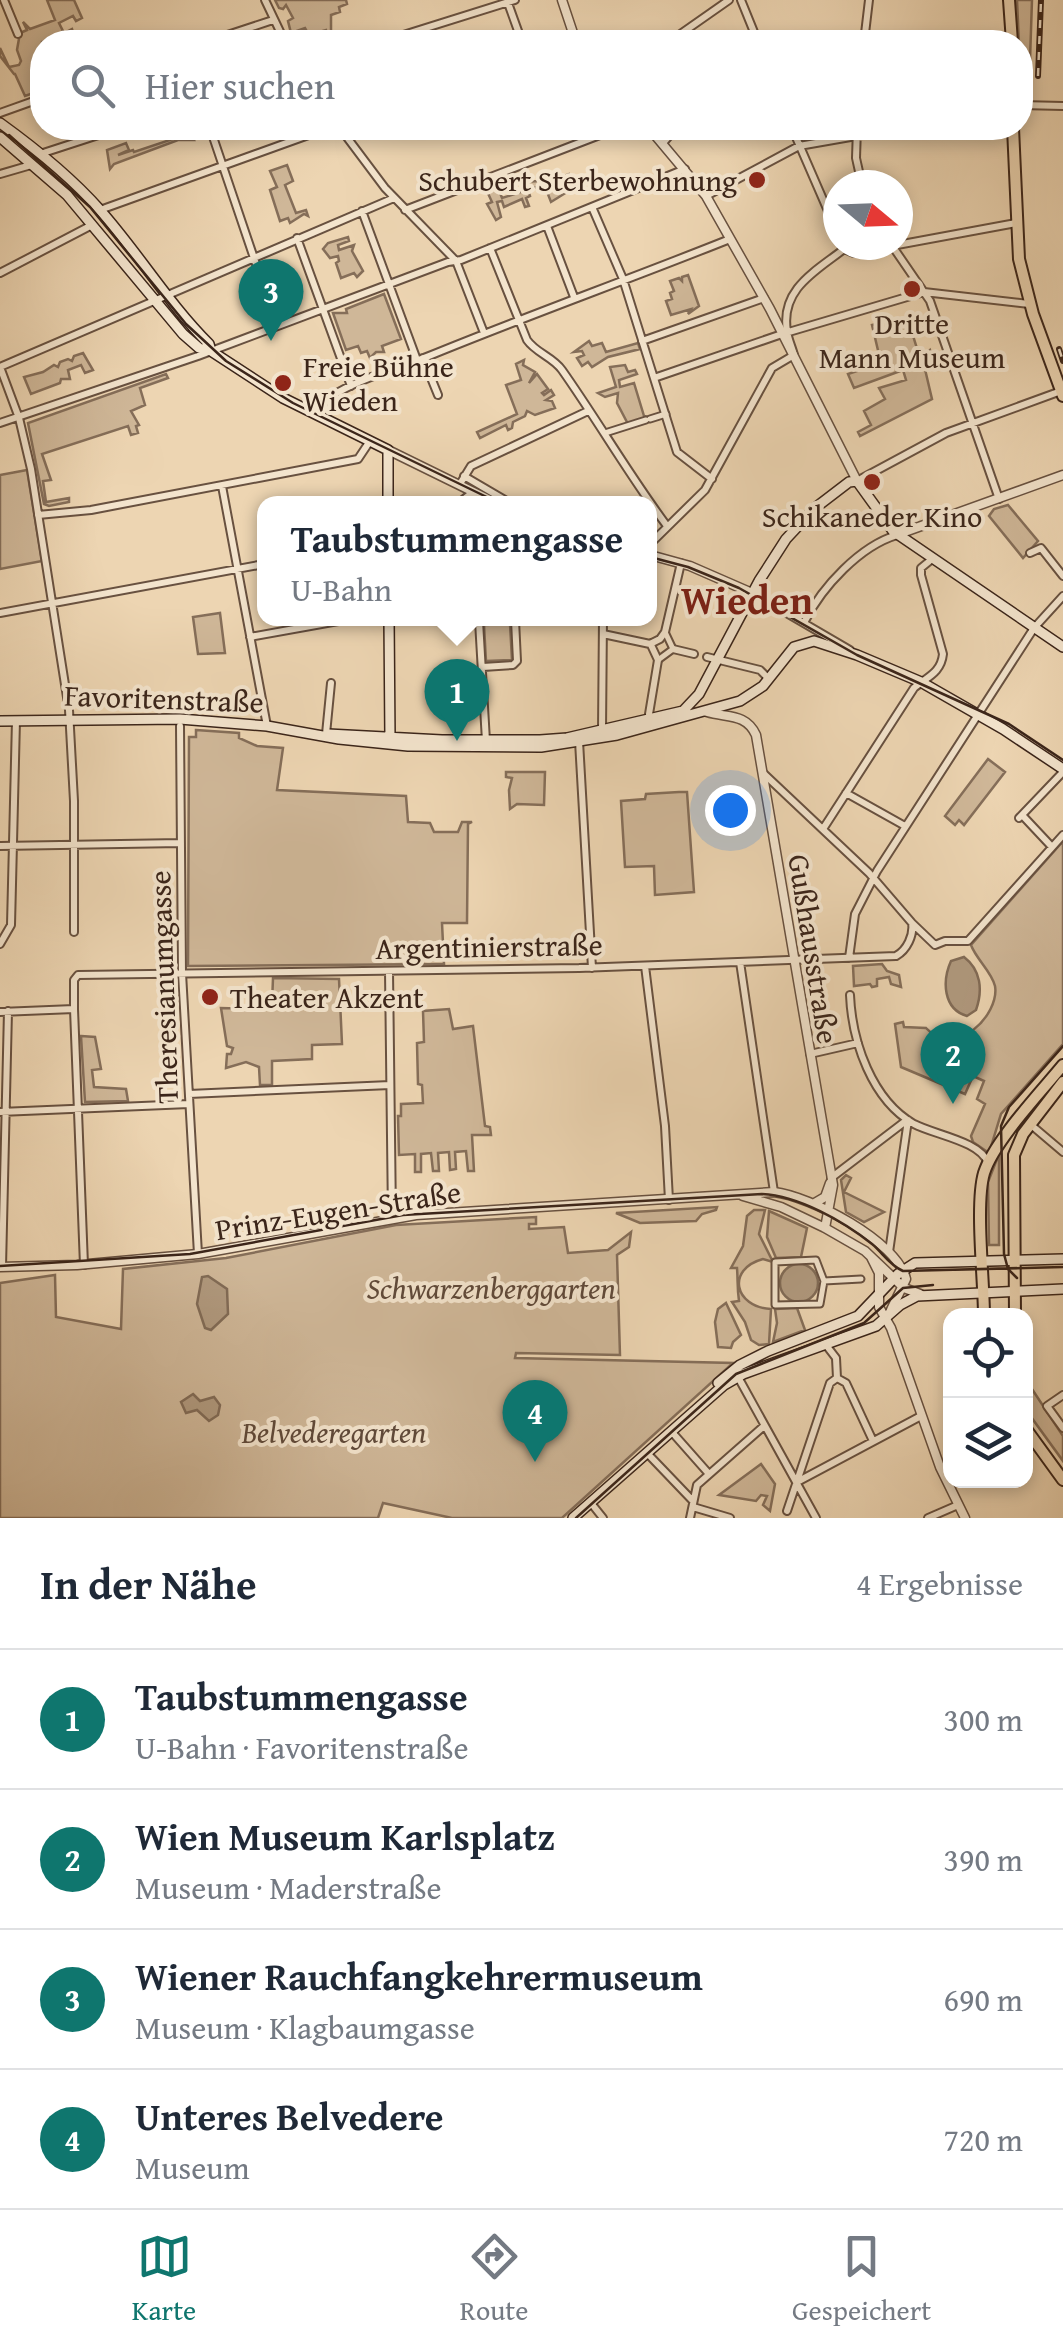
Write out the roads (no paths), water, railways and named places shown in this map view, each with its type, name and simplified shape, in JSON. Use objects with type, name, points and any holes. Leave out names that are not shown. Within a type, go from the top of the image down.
[{"type":"main road","points":[[1009,0],[1011,30]]},
{"type":"main road","points":[[0,123],[100,210],[211,350]]},
{"type":"main road","points":[[0,137],[93,224],[154,302],[196,346],[211,350],[247,377],[313,414],[388,450],[388,496]]},
{"type":"main road","points":[[1013,140],[1019,258],[1030,304],[1062,394]]},
{"type":"main road","points":[[707,712],[699,694],[712,658],[752,593],[798,525],[846,484],[857,481],[898,534],[1063,647]]},
{"type":"main road","points":[[389,626],[390,740]]},
{"type":"main road","name":"Favoritenstraße","points":[[486,744],[595,734],[707,712],[740,701],[770,680],[800,644],[814,641],[857,655]]},
{"type":"main road","points":[[857,655],[921,682],[1063,771]]},
{"type":"main road","name":"Favoritenstraße","points":[[0,721],[180,722],[267,726],[390,740],[576,742],[682,712],[699,694]]},
{"type":"main road","points":[[984,1308],[981,1192],[988,1164],[1063,1065]]},
{"type":"main road","points":[[1016,1308],[1012,1162],[1019,1141],[1063,1082]]},
{"type":"main road","points":[[573,1518],[736,1373],[768,1351],[852,1320],[915,1264],[1063,1258]]},
{"type":"main road","points":[[736,1373],[826,1346],[885,1320],[908,1300],[927,1294],[1063,1289]]},
{"type":"main road","points":[[1033,1439],[1063,1480]]},
{"type":"street","points":[[4,0],[18,34]]},
{"type":"street","points":[[264,0],[278,30]]},
{"type":"street","points":[[686,30],[730,0]]},
{"type":"street","points":[[740,0],[753,30]]},
{"type":"street","points":[[865,30],[869,0]]},
{"type":"street","points":[[419,30],[511,1],[519,30]]},
{"type":"street","points":[[562,1],[572,30]]},
{"type":"street","points":[[243,30],[273,20]]},
{"type":"street","points":[[0,113],[30,102]]},
{"type":"street","points":[[1033,105],[1063,106]]},
{"type":"street","points":[[40,154],[83,140]]},
{"type":"street","points":[[214,140],[274,327]]},
{"type":"street","points":[[100,210],[294,140]]},
{"type":"street","points":[[349,140],[394,198],[456,261],[484,333]]},
{"type":"street","points":[[405,210],[587,140]]},
{"type":"street","points":[[797,140],[823,199]]},
{"type":"street","points":[[706,196],[800,146],[824,140]]},
{"type":"street","points":[[857,140],[860,170]]},
{"type":"street","points":[[663,142],[706,196],[784,333],[857,481],[914,449],[972,424],[1062,394]]},
{"type":"street","points":[[0,174],[31,165]]},
{"type":"street","points":[[0,423],[456,261],[686,168]]},
{"type":"street","points":[[74,932],[70,719],[19,418],[0,367],[394,198]]},
{"type":"street","points":[[592,207],[623,279],[677,452],[712,479]]},
{"type":"street","points":[[362,211],[388,285],[438,395]]},
{"type":"street","points":[[0,274],[93,224]]},
{"type":"street","points":[[913,242],[1016,224]]},
{"type":"street","points":[[546,226],[574,297]]},
{"type":"street","points":[[298,238],[352,386]]},
{"type":"street","points":[[313,414],[320,403],[352,386],[730,239]]},
{"type":"street","points":[[490,248],[530,344],[558,364],[645,496]]},
{"type":"street","points":[[784,333],[788,306],[802,280],[827,260]]},
{"type":"street","points":[[902,260],[924,292],[998,499]]},
{"type":"street","points":[[654,378],[784,333],[924,292],[1030,304]]},
{"type":"street","points":[[642,341],[764,298]]},
{"type":"street","points":[[657,537],[702,494],[772,368],[794,355]]},
{"type":"street","points":[[462,480],[471,466],[588,411]]},
{"type":"street","points":[[605,433],[666,414]]},
{"type":"street","points":[[38,515],[222,486],[358,459],[370,441]]},
{"type":"street","points":[[388,450],[494,496]]},
{"type":"street","points":[[806,621],[812,608],[848,566],[885,539],[1063,475]]},
{"type":"street","points":[[462,480],[482,496]]},
{"type":"street","points":[[222,486],[267,726]]},
{"type":"street","points":[[468,496],[474,491]]},
{"type":"street","points":[[657,512],[667,526]]},
{"type":"street","points":[[1030,553],[1042,548],[1063,576]]},
{"type":"street","points":[[657,557],[682,563],[752,593],[806,621],[857,655]]},
{"type":"street","points":[[822,829],[914,688],[933,676],[942,663],[943,654],[921,575],[922,568],[932,559]]},
{"type":"street","points":[[650,644],[665,632],[682,563]]},
{"type":"street","points":[[0,613],[257,565]]},
{"type":"street","points":[[849,958],[856,914],[873,877],[1034,628],[1063,596]]},
{"type":"street","points":[[250,637],[311,626]]},
{"type":"street","points":[[479,626],[486,744]]},
{"type":"street","points":[[483,667],[514,665],[515,626]]},
{"type":"street","points":[[595,734],[603,626]]},
{"type":"street","points":[[665,632],[674,649],[694,654]]},
{"type":"street","points":[[603,634],[650,644]]},
{"type":"street","points":[[650,644],[658,660],[648,714],[654,720]]},
{"type":"street","points":[[658,660],[674,649]]},
{"type":"street","points":[[712,658],[760,670],[770,680]]},
{"type":"street","points":[[326,734],[330,683]]},
{"type":"street","name":"Gußhausstraße","points":[[707,712],[738,718],[752,727],[764,773],[831,1178],[833,1193],[825,1228]]},
{"type":"street","points":[[0,944],[10,930],[16,720]]},
{"type":"street","name":"Theresianumgasse","points":[[180,722],[182,974],[198,1254]]},
{"type":"street","points":[[576,742],[592,968]]},
{"type":"street","points":[[1052,847],[1020,817],[1063,771]]},
{"type":"street","points":[[764,773],[873,877],[935,944],[945,940],[968,941],[1063,835]]},
{"type":"street","points":[[846,794],[905,826]]},
{"type":"street","points":[[0,846],[180,843]]},
{"type":"street","name":"Argentinierstraße","points":[[74,1010],[74,979],[82,975],[592,968],[896,956],[912,934],[912,923]]},
{"type":"street","points":[[740,962],[774,1192],[828,1212],[868,1236],[904,1270],[904,1288],[885,1320]]},
{"type":"street","points":[[645,966],[665,1126],[668,1200]]},
{"type":"street","points":[[389,971],[392,1218]]},
{"type":"street","points":[[850,996],[858,1043],[878,1088],[896,1112],[962,1144],[977,1147],[988,1164]]},
{"type":"street","points":[[1,1267],[4,1011],[74,1010],[84,1264]]},
{"type":"street","points":[[809,1054],[858,1043]]},
{"type":"street","points":[[189,1094],[390,1086]]},
{"type":"street","points":[[3,1112],[190,1104]]},
{"type":"street","points":[[812,1204],[825,1197],[831,1178],[908,1120]]},
{"type":"street","points":[[889,1253],[908,1120]]},
{"type":"street","points":[[1030,1124],[1063,1152]]},
{"type":"street","name":"Prinz-Eugen-Straße","points":[[1,1267],[198,1254],[392,1218],[774,1192]]},
{"type":"street","points":[[744,1196],[781,1207],[825,1228],[871,1257],[904,1288],[927,1294]]},
{"type":"street","points":[[889,1253],[915,1264]]},
{"type":"street","points":[[871,1257],[878,1273],[878,1297],[885,1320],[965,1518]]},
{"type":"street","points":[[816,1260],[824,1282],[820,1304],[775,1306],[776,1262],[816,1260]]},
{"type":"street","points":[[824,1282],[861,1279]]},
{"type":"street","points":[[826,1346],[836,1358],[837,1378]]},
{"type":"street","points":[[736,1373],[816,1518]]},
{"type":"street","points":[[837,1378],[846,1384],[873,1442]]},
{"type":"street","points":[[787,1511],[830,1383],[837,1378]]},
{"type":"street","points":[[1063,1395],[1048,1406],[1063,1428]]},
{"type":"street","points":[[796,1482],[921,1416]]},
{"type":"street","points":[[690,1518],[697,1486],[764,1426]]},
{"type":"street","points":[[671,1431],[709,1474]]},
{"type":"street","points":[[646,1452],[692,1503],[730,1518]]},
{"type":"street","points":[[590,1503],[603,1518]]},
{"type":"street","points":[[928,1518],[958,1505]]},
{"type":"tram line","points":[[9,135],[90,207],[186,324],[226,361],[293,403],[485,496]]},
{"type":"tram line","points":[[657,559],[739,588],[857,655],[1009,724],[1063,760]]},
{"type":"tram line","points":[[1017,1278],[1008,1269],[1004,1254],[1001,1126],[1009,1107],[1063,1046]]},
{"type":"tram line","points":[[0,1266],[190,1254],[403,1215],[762,1194],[791,1199],[834,1219],[903,1271],[1063,1267]]},
{"type":"tram line","points":[[576,1518],[736,1374],[864,1323],[903,1288],[933,1285]]},
{"type":"railway","points":[[1038,76],[1041,0]]},
{"type":"railway","points":[[1059,349],[1063,361]]},
{"type":"place","name":"Schubert Sterbewohnung","points":[[757,180]]},
{"type":"place","name":"Dritte Mann Museum","points":[[912,289]]},
{"type":"place","name":"Wiener Rauchfangkehrermuseum","points":[[271,341]]},
{"type":"place","name":"Freie Bühne Wieden","points":[[283,383]]},
{"type":"place","name":"Schikaneder Kino","points":[[872,482]]},
{"type":"place","name":"Taubstummengasse","points":[[457,741]]},
{"type":"place","name":"Theater Akzent","points":[[210,997]]},
{"type":"place","name":"Wien Museum Karlsplatz","points":[[953,1104]]},
{"type":"place","name":"Unteres Belvedere","points":[[535,1462]]},
{"type":"district","name":"Wieden","points":[[747,599]]},
{"type":"park label","name":"Schwarzenberggarten","points":[[491,1288]]},
{"type":"park label","name":"Belvederegarten","points":[[334,1432]]}]
